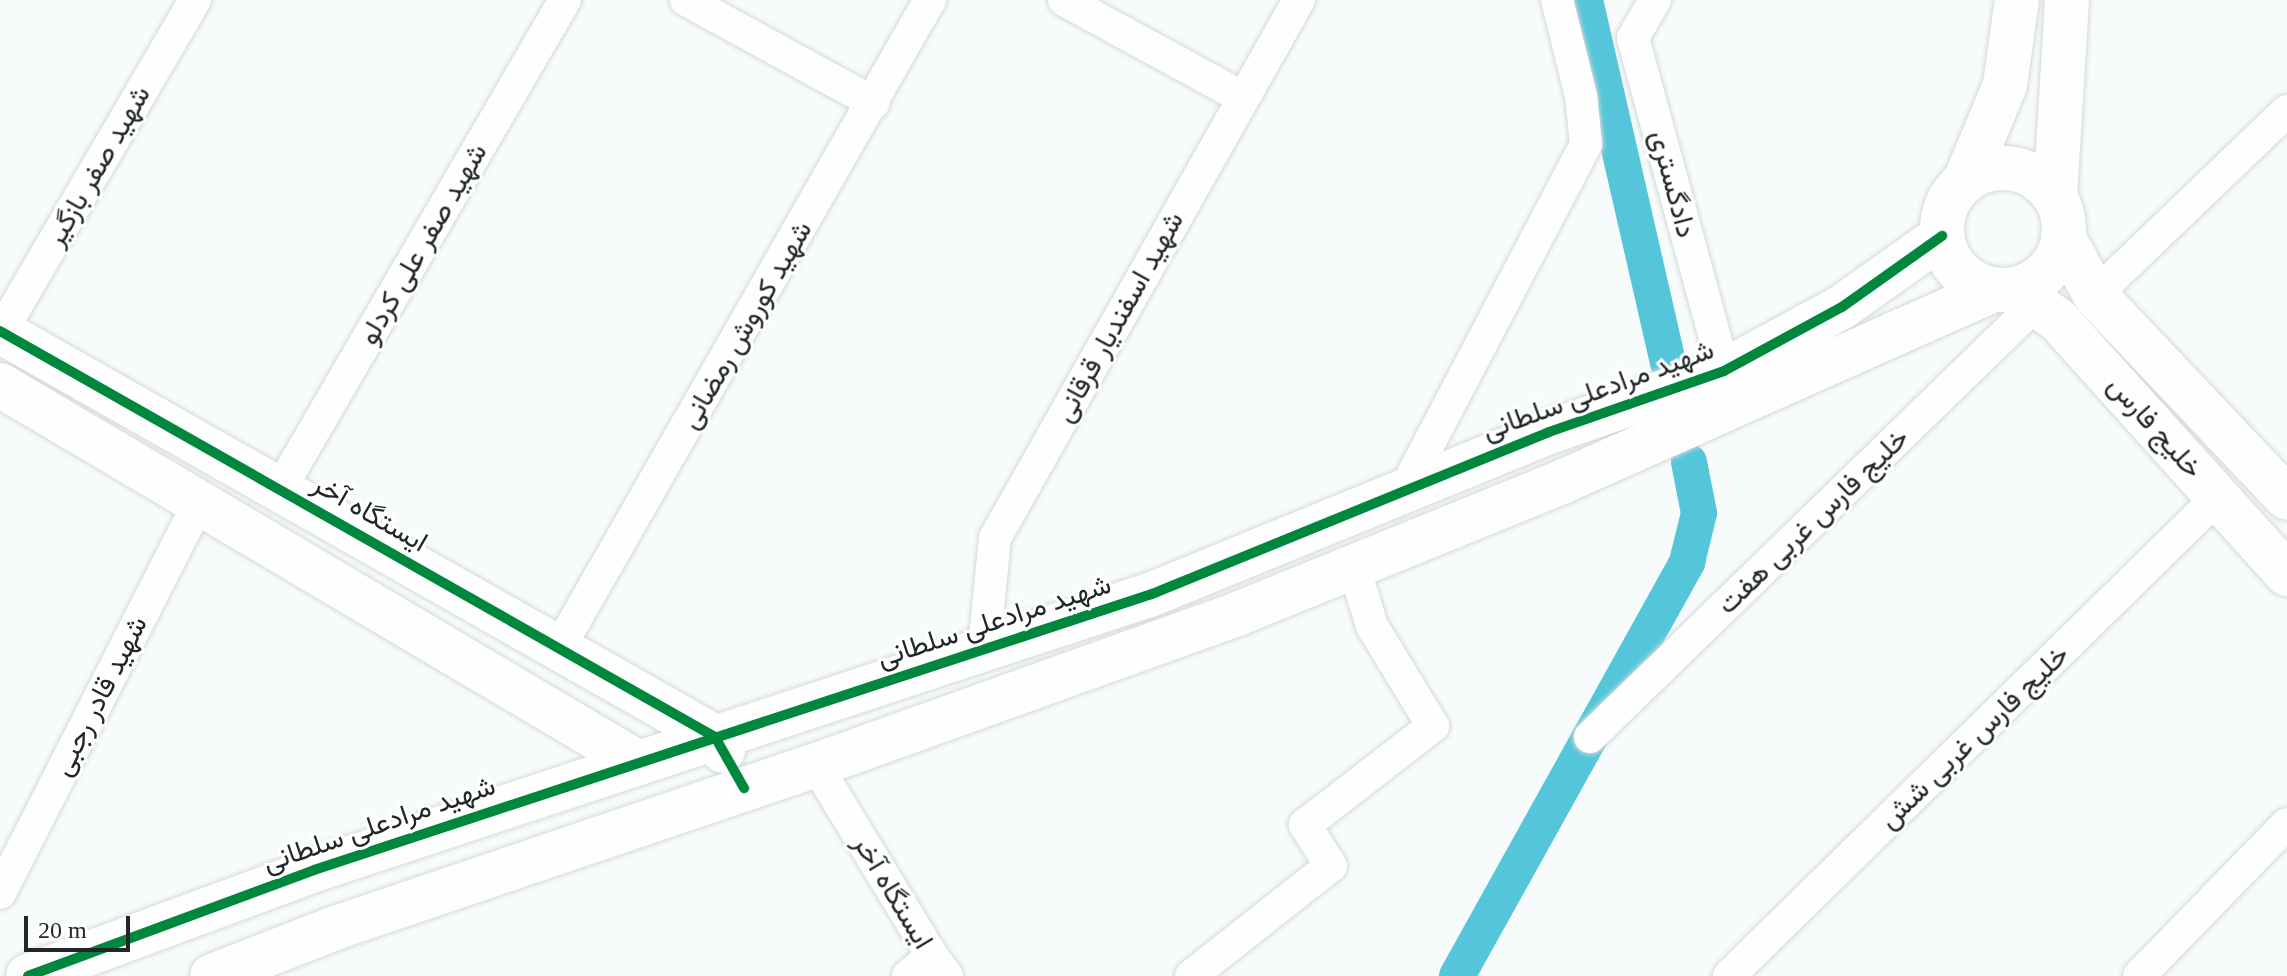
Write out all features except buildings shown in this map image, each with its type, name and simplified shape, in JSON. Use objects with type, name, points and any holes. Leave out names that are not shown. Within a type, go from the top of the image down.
[{"type":"street","name":"شهید صفر بازگیر","points":[[1,332],[195,0]]},
{"type":"street","name":"شهید صفر علی کردلو","points":[[280,489],[565,0]]},
{"type":"street","points":[[686,0],[874,103]]},
{"type":"street","name":"شهید کوروش رمضانی","points":[[559,648],[874,103],[930,0]]},
{"type":"street","points":[[1064,0],[1242,97]]},
{"type":"street","name":"شهید اسفندیار قرقانی","points":[[984,648],[995,538],[1299,0]]},
{"type":"street","points":[[1404,491],[1586,144],[1581,96],[1557,0]]},
{"type":"street","name":"دادگستری","points":[[1655,0],[1633,38],[1727,390]]},
{"type":"street","points":[[1965,181],[2005,85],[2017,0]]},
{"type":"street","points":[[2059,217],[2041,182],[2023,171],[2003,168],[1983,171],[1965,181],[1951,196],[1943,215],[1942,236],[1947,256],[1959,272],[1975,284],[2015,295],[2048,271],[2058,255],[2067,0]]},
{"type":"street","points":[[2095,295],[2287,111]]},
{"type":"street","name":"خلیج فارس","points":[[2059,217],[2095,295],[2285,491]]},
{"type":"street","name":"شهید مرادعلی سلطانی","points":[[212,976],[338,927],[816,765],[1204,627],[1354,567],[1727,390],[1942,236]]},
{"type":"street","name":"شهید مرادعلی سلطانی","points":[[28,976],[314,870],[715,737],[792,715],[1190,579],[1549,432],[1727,390],[2015,295]]},
{"type":"street","name":"خلیج فارس","points":[[2015,295],[2058,320],[2287,574]]},
{"type":"street","name":"خلیج فارس غربی هفت","points":[[1590,737],[2015,295]]},
{"type":"street","name":"ایستگاه آخر","points":[[1,332],[715,737]]},
{"type":"street","points":[[0,385],[200,500],[639,763]]},
{"type":"street","name":"خلیج فارس غربی شش","points":[[1729,976],[2218,497]]},
{"type":"street","name":"شهید قادر رجبی","points":[[0,893],[200,500]]},
{"type":"street","points":[[1191,976],[1331,866],[1305,825],[1433,726],[1372,626],[1354,567]]},
{"type":"street","points":[[1190,579],[1204,627]]},
{"type":"street","points":[[792,715],[816,765]]},
{"type":"street","points":[[715,737],[744,788]]},
{"type":"street","name":"ایستگاه آخر","points":[[816,765],[929,969]]},
{"type":"street","points":[[2139,976],[2287,824]]},
{"type":"street","points":[[314,870],[338,927]]},
{"type":"waterway","points":[[1585,0],[1668,363]]},
{"type":"waterway","points":[[1457,976],[1687,562],[1699,513],[1689,462]]},
{"type":"cycle path","points":[[28,976],[314,870],[1152,594],[1549,432],[1724,371],[1842,307],[1942,236]]},
{"type":"cycle path","points":[[0,331],[715,737],[744,788]]}]
